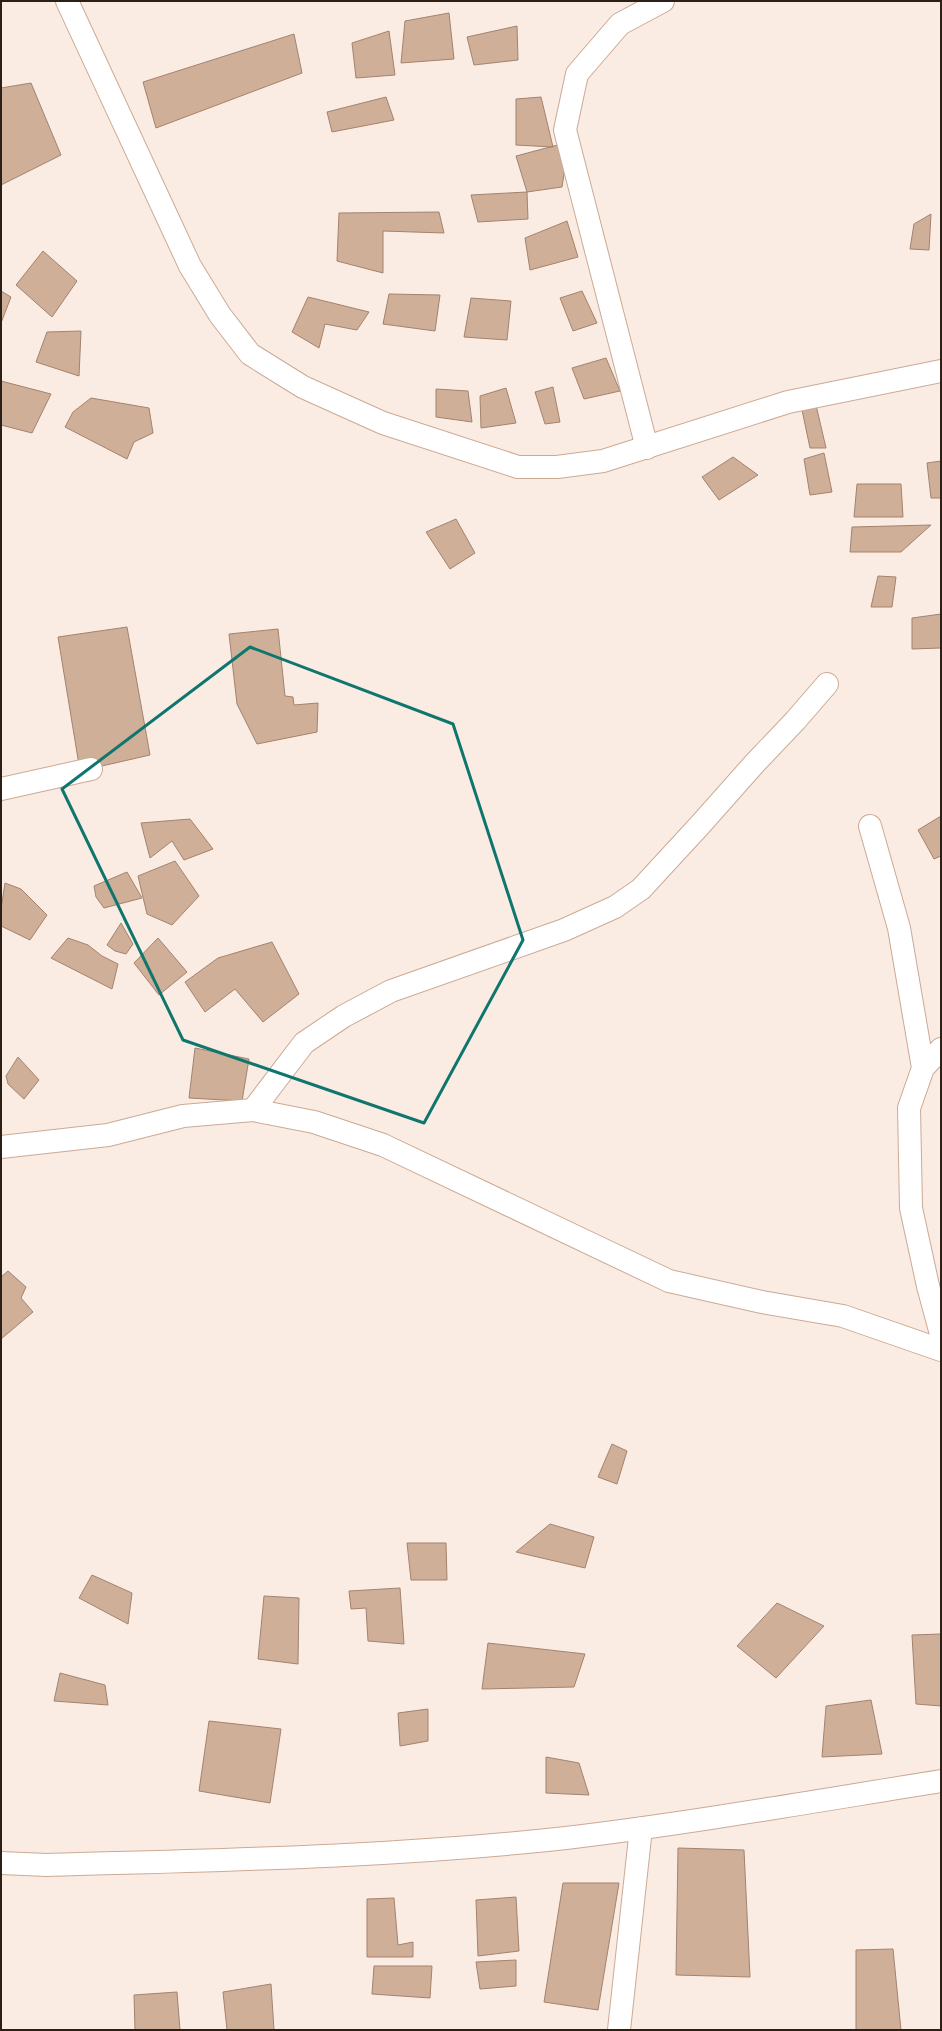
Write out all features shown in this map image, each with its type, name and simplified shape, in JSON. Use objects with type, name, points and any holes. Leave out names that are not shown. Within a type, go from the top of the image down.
[{"type":"street","points":[[67,1],[190,266],[220,315],[250,354],[303,387],[383,423],[518,467],[557,467],[603,461],[788,402],[941,371]]},
{"type":"street","points":[[647,448],[565,130],[577,74],[620,24],[664,1]]},
{"type":"street","points":[[253,1110],[304,1043],[344,1016],[391,991],[564,930],[615,907],[641,889],[700,826],[827,684]]},
{"type":"street","points":[[3,784],[90,769]]},
{"type":"street","points":[[870,826],[899,928],[923,1068]]},
{"type":"street","points":[[941,1049],[923,1068],[909,1108],[912,1208],[928,1286],[941,1334]]},
{"type":"street","points":[[1,1147],[108,1135],[183,1116],[253,1110],[314,1122],[383,1145],[669,1281],[762,1302],[843,1316],[941,1350]]},
{"type":"street","points":[[1,1863],[47,1865],[341,1857],[564,1838],[641,1828],[941,1781]]},
{"type":"street","points":[[619,2030],[641,1828]]},
{"type":"highlighted area","points":[[250,647],[453,724],[523,940],[424,1123],[183,1040],[62,789]]},
{"type":"building","points":[[449,13],[454,59],[401,63],[405,21]]},
{"type":"building","points":[[517,26],[518,60],[474,65],[467,37]]},
{"type":"building","points":[[389,31],[395,75],[356,78],[352,43]]},
{"type":"building","points":[[294,34],[302,73],[156,128],[143,82]]},
{"type":"building","points":[[31,83],[61,155],[1,185],[1,88]]},
{"type":"building","points":[[386,97],[394,120],[332,132],[327,112]]},
{"type":"building","points":[[541,97],[553,147],[516,145],[516,99]]},
{"type":"building","points":[[569,142],[562,187],[527,192],[516,156]]},
{"type":"building","points":[[527,192],[528,219],[478,222],[471,195]]},
{"type":"building","points":[[439,212],[444,233],[383,231],[383,273],[337,261],[339,213]]},
{"type":"building","points":[[931,214],[929,250],[910,249],[914,224]]},
{"type":"building","points":[[567,221],[578,257],[530,270],[525,238]]},
{"type":"building","points":[[43,251],[77,281],[52,317],[16,285]]},
{"type":"building","points":[[1,291],[11,297],[1,323]]},
{"type":"building","points":[[582,291],[597,323],[573,331],[560,298]]},
{"type":"building","points":[[389,294],[440,295],[435,331],[383,324]]},
{"type":"building","points":[[308,297],[369,312],[357,330],[325,324],[319,348],[292,332]]},
{"type":"building","points":[[471,298],[511,301],[507,340],[464,337]]},
{"type":"building","points":[[81,331],[79,376],[36,362],[47,332]]},
{"type":"building","points":[[606,358],[620,391],[584,399],[572,368]]},
{"type":"building","points":[[1,381],[51,394],[32,433],[1,425]]},
{"type":"building","points":[[553,387],[560,422],[545,424],[535,392]]},
{"type":"building","points":[[506,388],[516,423],[481,428],[480,396]]},
{"type":"building","points":[[436,389],[468,391],[472,422],[436,417]]},
{"type":"building","points":[[91,398],[149,408],[153,433],[134,442],[127,459],[65,427],[73,412]]},
{"type":"building","points":[[816,405],[826,448],[810,448],[802,410]]},
{"type":"building","points":[[824,453],[832,492],[810,495],[804,459]]},
{"type":"building","points":[[733,457],[758,475],[719,500],[702,477]]},
{"type":"building","points":[[941,461],[941,498],[931,498],[927,463]]},
{"type":"building","points":[[857,484],[901,484],[903,517],[854,517]]},
{"type":"building","points":[[456,519],[475,553],[450,569],[426,532]]},
{"type":"building","points":[[931,525],[901,552],[850,552],[852,527]]},
{"type":"building","points":[[878,576],[896,577],[892,607],[871,607]]},
{"type":"building","points":[[941,614],[941,648],[912,649],[912,618]]},
{"type":"building","points":[[127,627],[150,755],[80,771],[58,637]]},
{"type":"building","points":[[278,629],[285,696],[293,697],[294,705],[318,703],[317,732],[257,744],[237,704],[229,634]]},
{"type":"building","points":[[941,816],[941,856],[934,859],[918,830]]},
{"type":"building","points":[[190,819],[213,849],[184,860],[172,841],[150,858],[141,823]]},
{"type":"building","points":[[175,861],[199,896],[172,925],[147,914],[138,876]]},
{"type":"building","points":[[127,872],[142,898],[104,908],[96,897],[94,886]]},
{"type":"building","points":[[5,883],[21,889],[47,915],[30,940],[1,926],[1,909]]},
{"type":"building","points":[[121,923],[133,944],[126,954],[115,951],[107,945]]},
{"type":"building","points":[[68,938],[88,945],[102,956],[118,964],[112,989],[51,958]]},
{"type":"building","points":[[158,938],[187,972],[159,995],[134,963]]},
{"type":"building","points":[[272,942],[299,994],[263,1022],[235,989],[205,1012],[185,982],[218,958]]},
{"type":"building","points":[[195,1048],[249,1059],[242,1101],[189,1098]]},
{"type":"building","points":[[18,1057],[39,1080],[24,1099],[8,1084],[6,1076]]},
{"type":"building","points":[[8,1271],[26,1287],[21,1298],[33,1312],[1,1339],[1,1277]]},
{"type":"building","points":[[612,1444],[627,1451],[617,1484],[598,1477]]},
{"type":"building","points":[[550,1524],[594,1537],[585,1568],[516,1552]]},
{"type":"building","points":[[407,1543],[446,1543],[447,1580],[411,1580]]},
{"type":"building","points":[[92,1575],[132,1593],[128,1624],[79,1598]]},
{"type":"building","points":[[400,1588],[404,1644],[368,1641],[366,1608],[351,1609],[349,1591]]},
{"type":"building","points":[[264,1596],[299,1598],[298,1664],[258,1659]]},
{"type":"building","points":[[777,1603],[824,1626],[776,1678],[737,1646]]},
{"type":"building","points":[[941,1634],[941,1706],[916,1704],[912,1635]]},
{"type":"building","points":[[488,1643],[585,1654],[574,1687],[482,1689]]},
{"type":"building","points":[[60,1673],[105,1685],[108,1705],[54,1701]]},
{"type":"building","points":[[871,1700],[882,1754],[822,1757],[826,1706]]},
{"type":"building","points":[[428,1709],[428,1741],[400,1746],[398,1713]]},
{"type":"building","points":[[209,1721],[281,1729],[270,1803],[199,1791]]},
{"type":"building","points":[[546,1757],[579,1763],[589,1795],[546,1793]]},
{"type":"building","points":[[678,1848],[744,1850],[750,1977],[676,1975]]},
{"type":"building","points":[[563,1883],[619,1883],[598,2010],[544,2002]]},
{"type":"building","points":[[516,1897],[519,1951],[478,1956],[476,1900]]},
{"type":"building","points":[[394,1898],[398,1945],[413,1942],[413,1957],[367,1957],[367,1899]]},
{"type":"building","points":[[893,1949],[901,2030],[856,2030],[856,1950]]},
{"type":"building","points":[[516,1960],[516,1986],[480,1989],[476,1962]]},
{"type":"building","points":[[374,1966],[432,1966],[430,1998],[372,1994]]},
{"type":"building","points":[[271,1984],[274,2030],[227,2030],[223,1992]]},
{"type":"building","points":[[177,1992],[180,2030],[135,2030],[134,1995]]}]
